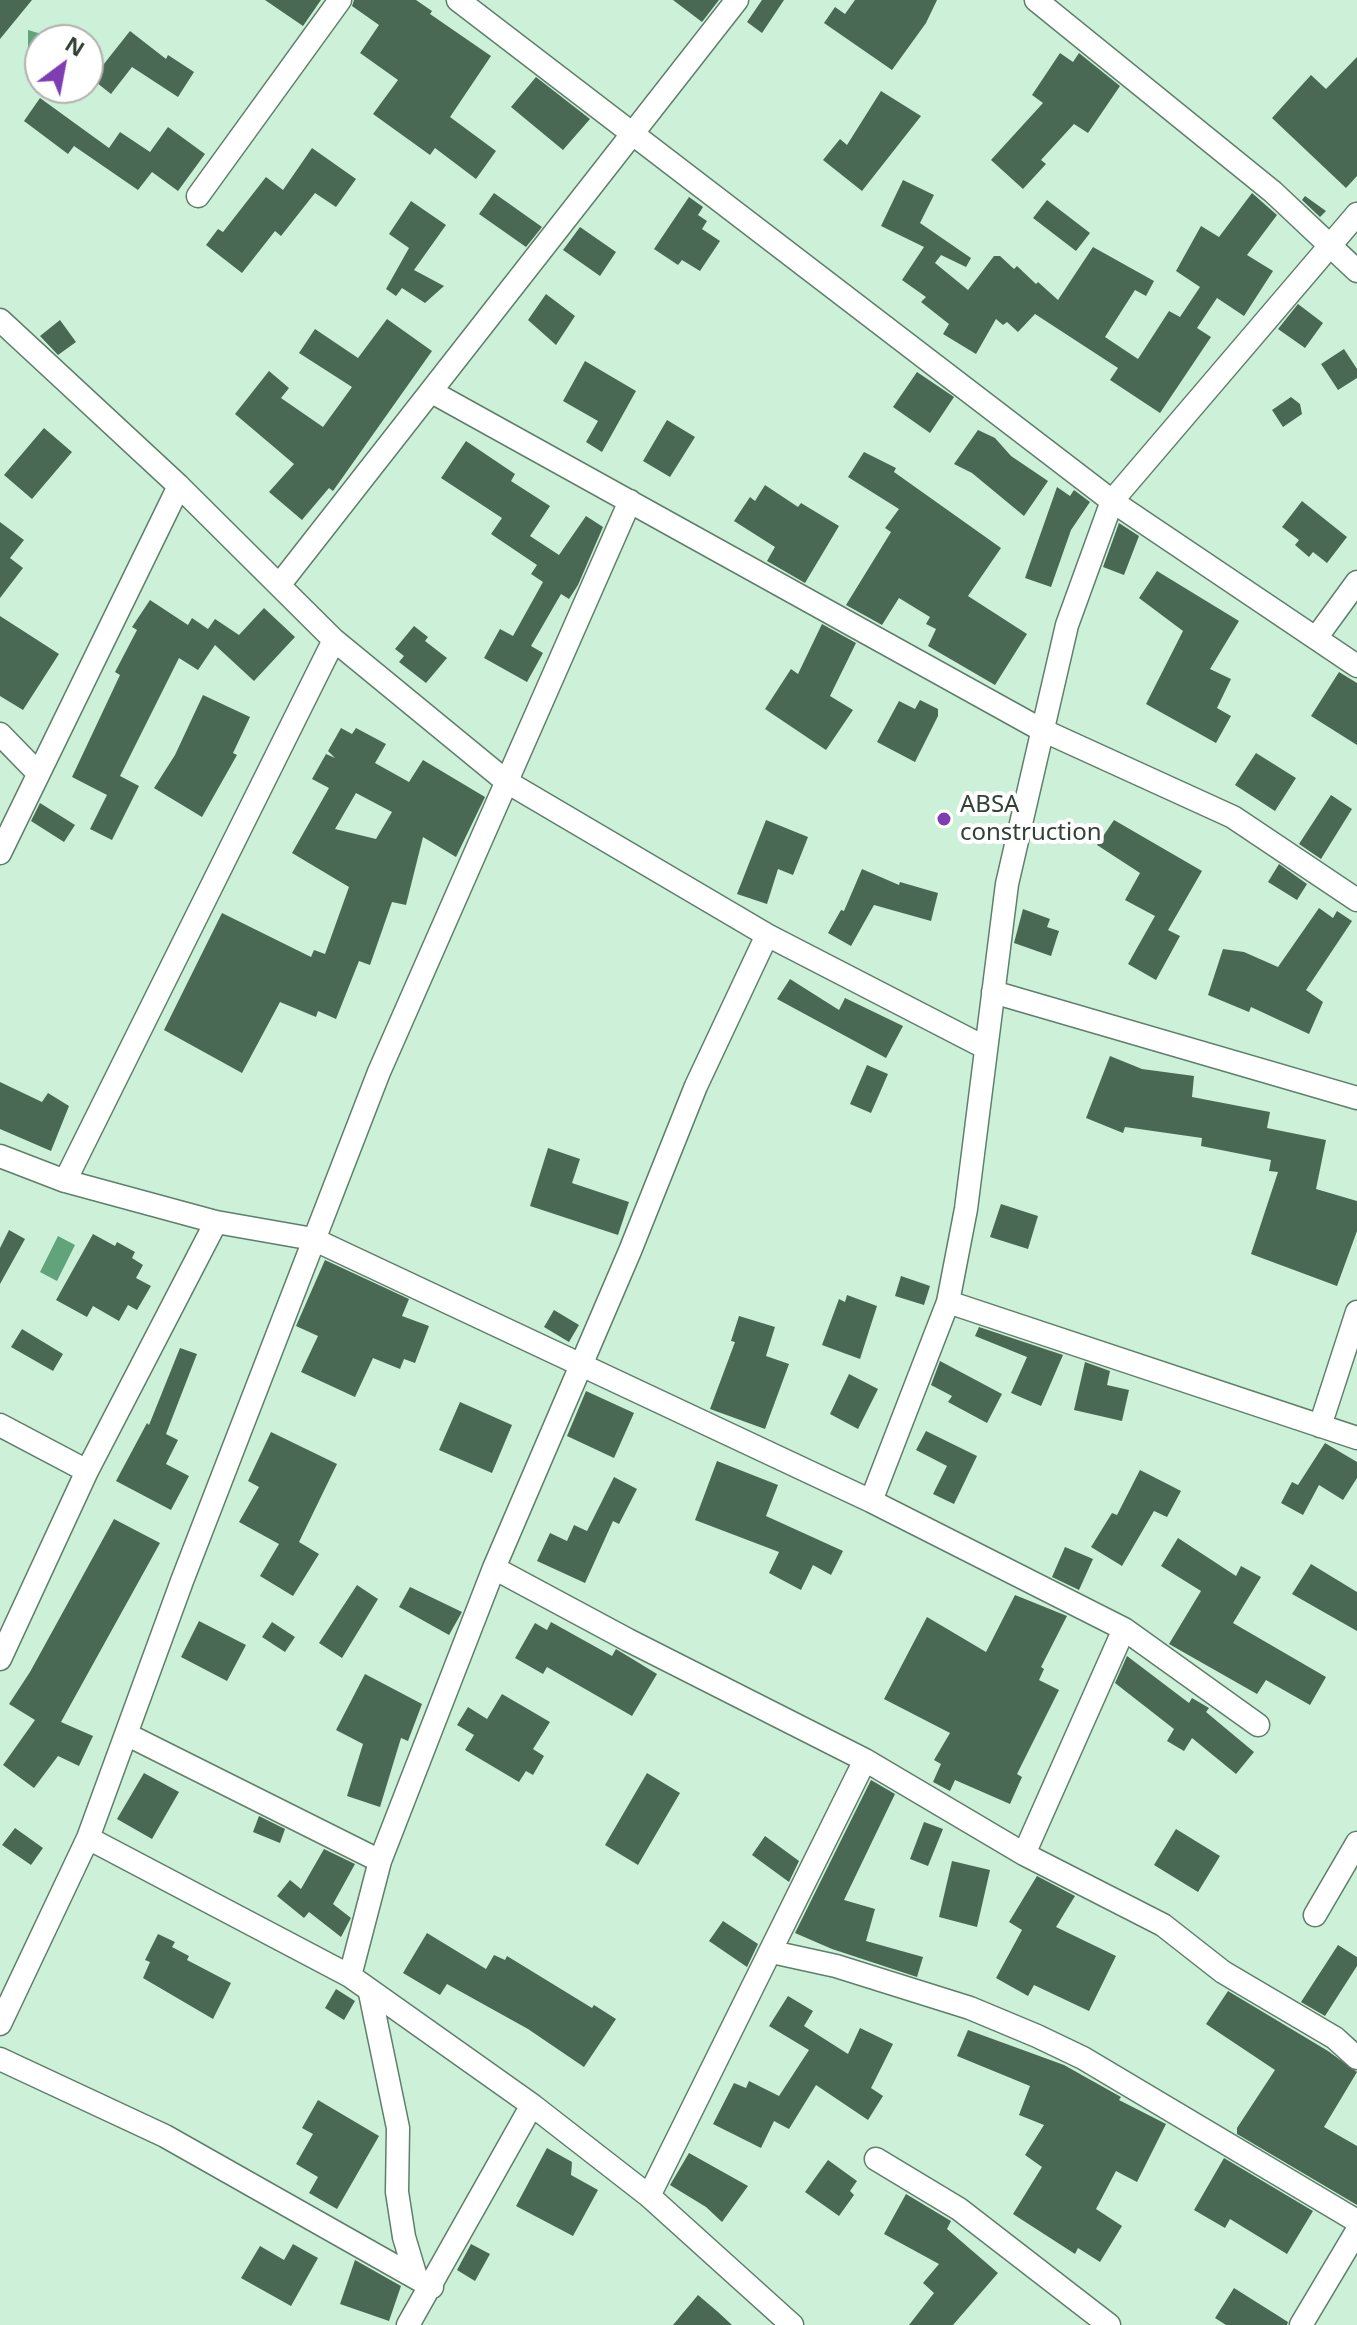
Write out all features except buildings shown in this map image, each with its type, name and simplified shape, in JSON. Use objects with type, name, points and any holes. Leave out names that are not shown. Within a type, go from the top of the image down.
[{"type":"street","points":[[198,196],[340,0]]},
{"type":"street","points":[[458,0],[1112,501],[1357,666]]},
{"type":"street","points":[[280,584],[737,0]]},
{"type":"street","points":[[1036,0],[1273,192],[1357,271]]},
{"type":"street","points":[[871,1501],[948,1302],[966,1209],[1007,884],[1040,729],[1067,625],[1112,501],[1328,244],[1357,214]]},
{"type":"street","points":[[0,320],[179,486],[334,640],[507,782],[767,935],[986,1048]]},
{"type":"street","points":[[432,392],[1040,729],[1233,817],[1357,900]]},
{"type":"street","points":[[0,853],[179,486]]},
{"type":"street","points":[[0,2024],[88,1838],[379,1072],[630,501]]},
{"type":"street","points":[[1316,638],[1357,582]]},
{"type":"street","points":[[65,1181],[334,640]]},
{"type":"street","points":[[0,734],[38,773]]},
{"type":"street","points":[[350,1976],[380,1861],[494,1568],[696,1086],[767,935]]},
{"type":"street","points":[[993,992],[1357,1098]]},
{"type":"street","points":[[0,1156],[65,1181],[216,1222],[313,1239],[871,1501],[1124,1629],[1258,1725]]},
{"type":"street","points":[[0,1659],[87,1471],[216,1222]]},
{"type":"street","points":[[948,1302],[1357,1438]]},
{"type":"street","points":[[1320,1426],[1357,1312]]},
{"type":"street","points":[[0,1425],[87,1471]]},
{"type":"street","points":[[494,1568],[865,1760],[1024,1854],[1163,1925],[1223,1972],[1335,2038],[1357,2058]]},
{"type":"street","points":[[1024,1854],[1124,1629]]},
{"type":"street","points":[[126,1734],[380,1861]]},
{"type":"street","points":[[649,2196],[865,1760]]},
{"type":"street","points":[[88,1838],[350,1976],[532,2105],[649,2196],[792,2325]]},
{"type":"street","points":[[1315,1915],[1357,1843]]},
{"type":"street","points":[[772,1952],[836,1966],[970,2008],[1037,2036],[1083,2058],[1357,2221]]},
{"type":"street","points":[[370,1993],[398,2128],[397,2192],[404,2237],[424,2282]]},
{"type":"street","points":[[0,2059],[165,2136],[424,2282]]},
{"type":"street","points":[[408,2325],[424,2282],[532,2105]]},
{"type":"street","points":[[876,2159],[959,2209],[1109,2325]]},
{"type":"street","points":[[1301,2325],[1357,2231]]},
{"type":"shaded area","points":[[58,1236],[75,1245],[57,1281],[40,1272]]},
{"type":"place","name":"ABSA construction","points":[[944,819]]}]
